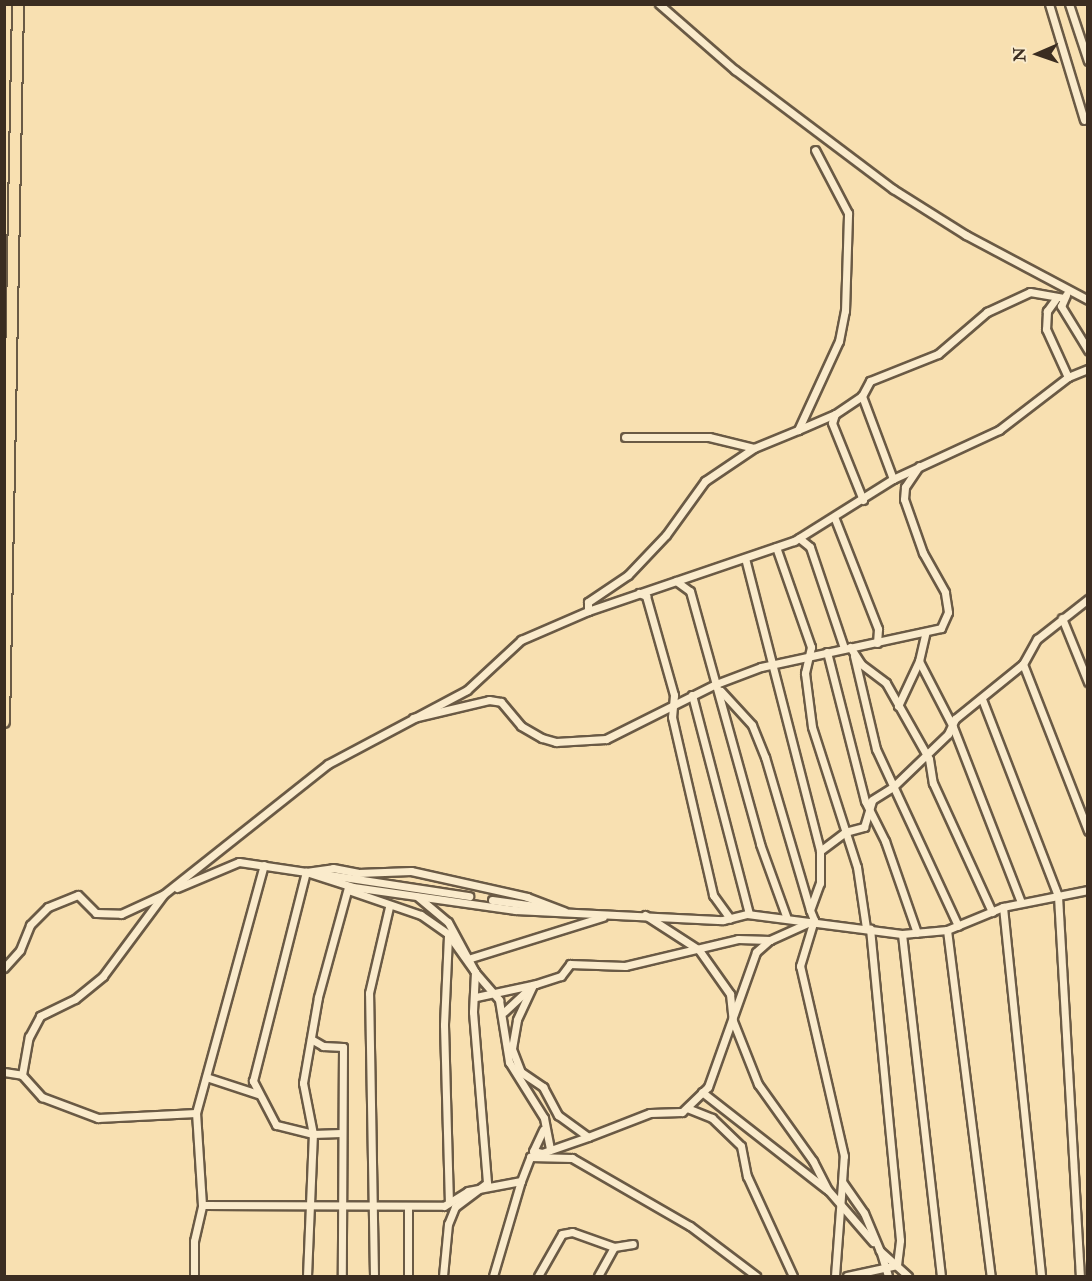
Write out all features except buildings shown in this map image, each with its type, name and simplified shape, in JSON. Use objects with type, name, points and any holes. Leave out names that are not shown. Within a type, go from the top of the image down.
[{"type":"highway","points":[[4,722],[18,4]]},
{"type":"street","points":[[659,4],[735,70],[893,189],[966,235],[1088,300]]},
{"type":"street","points":[[1049,4],[1084,120]]},
{"type":"street","points":[[1069,4],[1088,62]]},
{"type":"street","points":[[798,430],[839,341],[845,311],[848,213],[815,150]]},
{"type":"street","points":[[1068,377],[1046,329],[1047,311],[1070,290]]},
{"type":"street","points":[[588,611],[588,602],[628,575],[666,535],[705,481],[754,448],[835,414],[862,396],[870,381],[938,354],[987,312],[1030,292],[1059,299]]},
{"type":"street","points":[[1059,299],[1065,314],[1088,350]]},
{"type":"street","points":[[22,1075],[29,1037],[40,1016],[75,999],[103,976],[164,894],[328,764],[467,690],[521,640],[588,611],[799,538],[835,519],[893,479],[999,430],[1068,377],[1088,369]]},
{"type":"street","points":[[862,396],[893,479]]},
{"type":"street","points":[[835,414],[835,433],[863,500]]},
{"type":"street","points":[[625,437],[709,436],[754,448]]},
{"type":"street","points":[[413,718],[489,699],[501,702],[531,734],[570,742],[606,739],[716,684],[773,664],[925,634],[944,625],[948,612],[945,592],[905,505],[905,487],[921,465]]},
{"type":"street","points":[[835,519],[878,629],[877,644]]},
{"type":"street","points":[[799,538],[810,547],[849,650],[876,749],[958,926]]},
{"type":"street","points":[[776,547],[811,646],[808,657],[806,693],[812,727],[865,901],[900,1240],[897,1265],[887,1274],[847,1276]]},
{"type":"street","points":[[745,558],[820,851],[820,883],[810,910]]},
{"type":"street","points":[[676,581],[690,591],[716,684],[752,725],[814,920],[801,975],[809,993],[843,1156],[842,1207],[835,1276]]},
{"type":"street","points":[[639,594],[650,609],[674,704],[672,717],[712,895],[730,918]]},
{"type":"street","points":[[820,851],[845,832],[864,827],[872,800],[894,786],[926,755],[952,727],[955,719],[1023,664],[1037,639],[1088,599]]},
{"type":"street","points":[[1062,618],[1088,682]]},
{"type":"street","points":[[898,706],[919,661],[925,634]]},
{"type":"street","points":[[849,650],[886,683],[926,755],[933,783],[992,912]]},
{"type":"street","points":[[827,652],[853,763],[917,933]]},
{"type":"street","points":[[919,661],[952,727],[1021,902]]},
{"type":"street","points":[[1023,664],[1088,831]]},
{"type":"street","points":[[720,691],[763,854],[786,916]]},
{"type":"street","points":[[692,695],[749,914]]},
{"type":"street","points":[[982,699],[1058,896],[1080,1276]]},
{"type":"street","points":[[194,1276],[194,1241],[202,1205],[196,1113],[261,865]]},
{"type":"street","points":[[4,968],[36,917],[56,903],[78,895],[96,913],[121,914],[223,866],[261,865],[560,910]]},
{"type":"street","points":[[306,872],[333,868],[358,873],[411,871],[527,897],[570,914]]},
{"type":"street","points":[[306,872],[389,907],[421,915],[448,934],[504,1012],[509,1062],[543,1118],[543,1130],[550,1149]]},
{"type":"street","points":[[306,872],[253,1081],[276,1125],[313,1134],[341,1133]]},
{"type":"street","points":[[348,888],[570,914],[644,914],[730,918],[749,914],[786,916],[902,934],[946,930],[1003,907],[1088,890]]},
{"type":"street","points":[[307,1276],[307,1208],[313,1134],[303,1083],[311,1039],[348,888]]},
{"type":"street","points":[[202,1205],[307,1208],[408,1206],[449,1202],[487,1183],[473,1012],[476,997],[475,972],[471,957],[448,922],[415,895]]},
{"type":"street","points":[[374,1276],[369,993],[389,907]]},
{"type":"street","points":[[1003,907],[1041,1276]]},
{"type":"street","points":[[471,957],[612,914]]},
{"type":"street","points":[[644,914],[699,950],[730,994],[733,1022],[758,1084],[813,1161],[828,1190],[880,1251],[908,1276]]},
{"type":"street","points":[[543,1130],[533,1151],[550,1149],[588,1137],[651,1113],[682,1112],[702,1092],[733,1022],[756,952],[770,940],[814,920]]},
{"type":"street","points":[[946,930],[991,1276]]},
{"type":"street","points":[[448,934],[444,1025],[449,1202]]},
{"type":"street","points":[[902,934],[941,1276]]},
{"type":"street","points":[[476,997],[533,985],[561,976],[570,964],[625,966],[738,939],[770,940]]},
{"type":"street","points":[[504,1012],[533,985]]},
{"type":"street","points":[[533,985],[517,1020],[512,1049],[521,1072],[543,1087],[558,1115],[588,1137]]},
{"type":"street","points":[[311,1039],[323,1046],[344,1047],[341,1133],[342,1276]]},
{"type":"street","points":[[4,1072],[22,1075],[42,1097],[98,1118],[196,1113]]},
{"type":"street","points":[[206,1077],[258,1094]]},
{"type":"street","points":[[702,1092],[828,1190]]},
{"type":"street","points":[[687,1108],[712,1118],[741,1146],[747,1176],[793,1276]]},
{"type":"street","points":[[493,1276],[520,1181],[530,1157],[572,1158],[690,1226],[756,1276]]},
{"type":"street","points":[[443,1276],[448,1224],[455,1207],[477,1189],[520,1181]]},
{"type":"street","points":[[842,1182],[864,1213],[887,1274]]},
{"type":"street","points":[[408,1206],[408,1276]]},
{"type":"street","points":[[538,1276],[562,1234],[572,1232],[614,1246],[633,1244]]},
{"type":"street","points":[[598,1276],[614,1246]]}]
